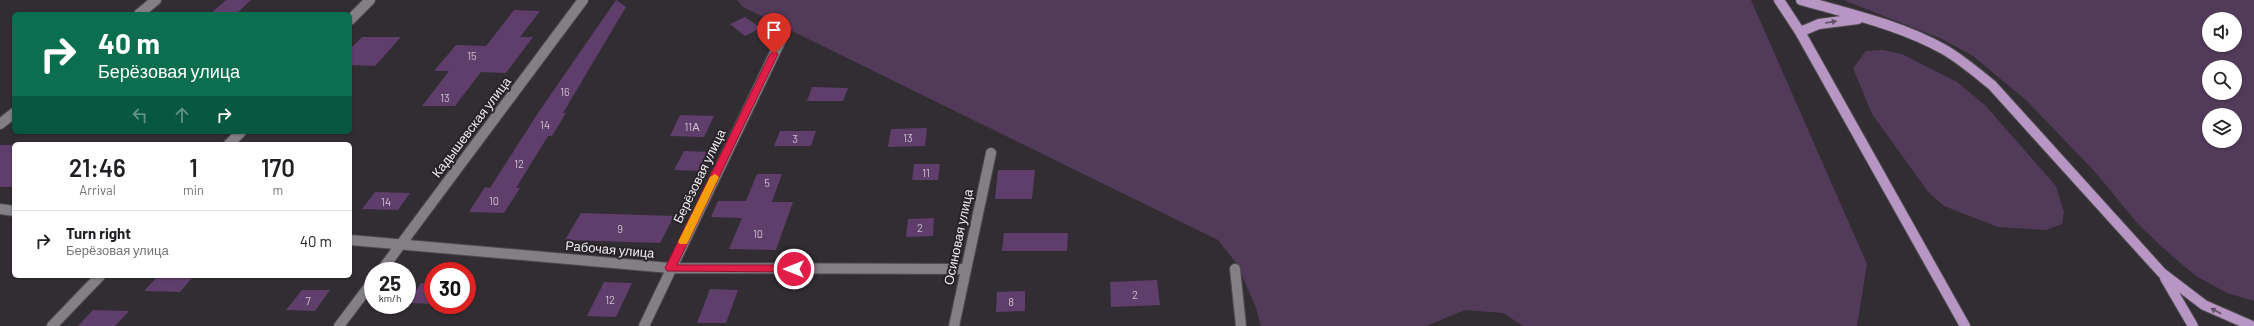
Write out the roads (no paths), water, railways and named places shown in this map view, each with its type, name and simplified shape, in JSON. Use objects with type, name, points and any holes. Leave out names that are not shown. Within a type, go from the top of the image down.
[{"type":"main road","points":[[1779,0],[1800,32],[1965,326]]},
{"type":"main road","points":[[1801,0],[1864,18]]},
{"type":"main road","points":[[1824,0],[1864,18],[1937,45],[1962,61],[1992,85],[2162,273],[2204,305],[2252,326]]},
{"type":"main road","points":[[1800,32],[1819,24],[1864,18]]},
{"type":"main road","points":[[2162,273],[2193,326]]},
{"type":"street","points":[[141,12],[156,0]]},
{"type":"street","points":[[352,18],[370,0]]},
{"type":"street","name":"Кадышевская улица","points":[[388,262],[583,0]]},
{"type":"street","name":"Берёзовая улица","points":[[644,326],[670,268],[781,40]]},
{"type":"street","points":[[0,124],[12,115]]},
{"type":"street","points":[[231,142],[239,134]]},
{"type":"street","name":"Осиновая улица","points":[[954,326],[991,153]]},
{"type":"street","points":[[0,209],[12,210]]},
{"type":"street","name":"Рабочая улица","points":[[352,240],[670,268],[965,269]]},
{"type":"street","points":[[1235,269],[1241,326]]},
{"type":"street","points":[[52,326],[98,278]]},
{"type":"street","points":[[340,326],[364,294]]}]
